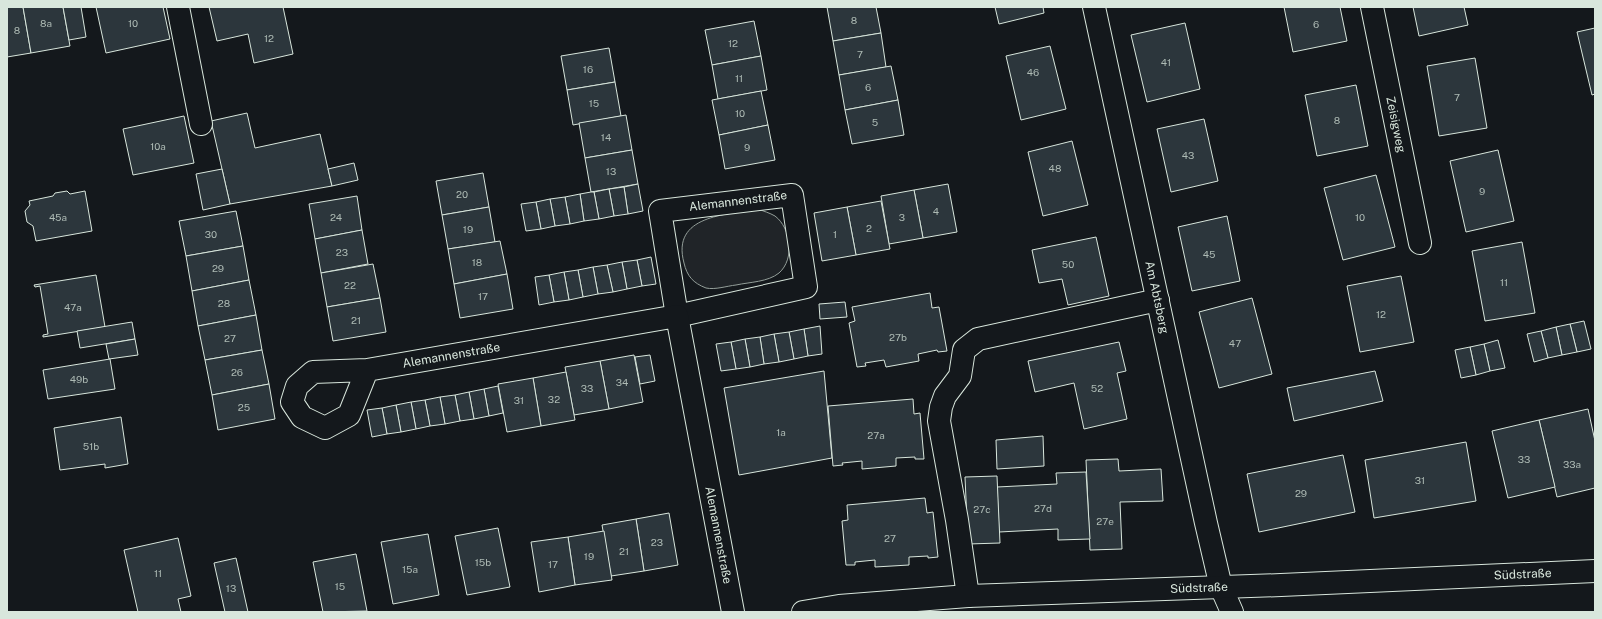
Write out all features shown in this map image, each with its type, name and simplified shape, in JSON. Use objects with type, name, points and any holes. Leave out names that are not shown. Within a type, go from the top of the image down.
[{"type":"street","points":[[178,7],[201,124]]},
{"type":"street","name":"Am Abtsberg","points":[[1094,7],[1221,587],[1232,612]]},
{"type":"street","name":"Zeisigweg","points":[[1372,7],[1420,243]]},
{"type":"street","name":"Alemannenstraße","points":[[367,370],[677,316],[806,287],[792,195],[660,211],[677,316],[733,612]]},
{"type":"street","points":[[968,596],[957,520],[939,421],[941,407],[945,396],[960,376],[964,350],[978,339],[1158,300]]},
{"type":"street","name":"Südstraße","points":[[803,612],[839,606],[968,596],[1595,571]]},
{"type":"shaded area","points":[[758,209],[775,216],[785,228],[788,236],[789,252],[784,267],[779,273],[764,280],[717,288],[706,288],[694,281],[685,268],[682,247],[686,235],[693,226],[704,220],[717,216]]},
{"type":"building","points":[[7,7],[23,7],[31,53],[7,57]]},
{"type":"building","points":[[23,7],[63,7],[70,46],[31,53]]},
{"type":"building","points":[[63,7],[81,7],[86,37],[69,40]]},
{"type":"building","points":[[96,7],[163,7],[170,39],[106,53]]},
{"type":"building","points":[[209,7],[283,7],[293,54],[254,63],[248,34],[217,41]]},
{"type":"building","points":[[827,7],[876,7],[881,33],[833,41]]},
{"type":"building","points":[[995,7],[1043,7],[1044,13],[999,24]]},
{"type":"building","points":[[1284,7],[1340,7],[1347,41],[1293,52]]},
{"type":"building","points":[[1413,7],[1464,7],[1468,25],[1419,36]]},
{"type":"building","points":[[754,21],[761,56],[712,65],[705,30]]},
{"type":"building","points":[[1185,23],[1200,89],[1147,102],[1131,35]]},
{"type":"building","points":[[1595,28],[1595,94],[1592,95],[1577,32]]},
{"type":"building","points":[[881,33],[886,67],[839,75],[833,41]]},
{"type":"building","points":[[1050,46],[1066,109],[1021,120],[1006,56]]},
{"type":"building","points":[[609,48],[615,82],[567,90],[561,56]]},
{"type":"building","points":[[761,56],[767,90],[718,99],[712,65]]},
{"type":"building","points":[[1475,58],[1487,128],[1439,136],[1427,66]]},
{"type":"building","points":[[891,66],[898,100],[845,110],[839,75]]},
{"type":"building","points":[[615,82],[621,116],[573,125],[567,90]]},
{"type":"building","points":[[1356,85],[1368,146],[1317,156],[1305,95]]},
{"type":"building","points":[[761,91],[768,125],[719,135],[712,100]]},
{"type":"building","points":[[898,100],[904,135],[852,144],[845,110]]},
{"type":"building","points":[[247,113],[255,148],[320,134],[332,186],[230,204],[211,121]]},
{"type":"building","points":[[626,115],[632,150],[585,158],[579,123]]},
{"type":"building","points":[[184,116],[194,163],[133,175],[123,129]]},
{"type":"building","points":[[1204,119],[1218,181],[1171,192],[1157,129]]},
{"type":"building","points":[[768,125],[775,160],[725,169],[719,135]]},
{"type":"building","points":[[1072,141],[1088,205],[1043,216],[1028,152]]},
{"type":"building","points":[[632,150],[638,184],[591,192],[585,158]]},
{"type":"building","points":[[1498,150],[1514,221],[1466,232],[1450,161]]},
{"type":"building","points":[[354,163],[358,180],[332,186],[328,169]]},
{"type":"building","points":[[222,169],[230,204],[203,210],[196,174]]},
{"type":"building","points":[[483,173],[489,207],[442,215],[436,181]]},
{"type":"building","points":[[1376,175],[1395,247],[1343,260],[1324,188]]},
{"type":"building","points":[[638,184],[643,211],[628,214],[624,187]]},
{"type":"building","points":[[948,184],[957,232],[923,238],[914,190]]},
{"type":"building","points":[[624,187],[628,214],[614,216],[609,189]]},
{"type":"building","points":[[609,189],[614,216],[599,219],[594,192]]},
{"type":"building","points":[[914,190],[923,238],[889,244],[881,196]]},
{"type":"building","points":[[67,191],[70,194],[85,191],[92,231],[36,241],[33,226],[27,222],[25,211],[30,205],[29,201],[53,196],[55,193]]},
{"type":"building","points":[[594,192],[599,219],[584,221],[580,194]]},
{"type":"building","points":[[580,194],[584,221],[570,224],[565,197]]},
{"type":"building","points":[[357,196],[362,230],[315,239],[309,204]]},
{"type":"building","points":[[565,197],[570,224],[555,226],[550,199]]},
{"type":"building","points":[[550,199],[555,226],[541,229],[536,202]]},
{"type":"building","points":[[881,201],[890,249],[856,255],[847,207]]},
{"type":"building","points":[[536,202],[541,229],[526,231],[521,204]]},
{"type":"building","points":[[489,207],[495,242],[448,249],[442,215]]},
{"type":"building","points":[[847,207],[856,255],[822,261],[814,213]]},
{"type":"building","points":[[236,211],[243,246],[186,256],[179,221]]},
{"type":"building","points":[[1227,216],[1240,281],[1192,291],[1178,227]]},
{"type":"building","points":[[362,230],[368,264],[321,273],[315,239]]},
{"type":"building","points":[[1096,237],[1109,296],[1068,305],[1062,279],[1039,283],[1032,250]]},
{"type":"building","points":[[500,241],[507,274],[454,284],[448,249]]},
{"type":"building","points":[[1522,242],[1535,313],[1485,321],[1472,251]]},
{"type":"building","points":[[243,246],[249,280],[192,291],[186,256]]},
{"type":"building","points":[[651,257],[656,284],[642,286],[637,260]]},
{"type":"building","points":[[637,260],[642,286],[627,289],[622,262]]},
{"type":"building","points":[[622,262],[627,289],[613,292],[607,265]]},
{"type":"building","points":[[373,264],[380,298],[327,307],[321,273]]},
{"type":"building","points":[[607,265],[613,292],[598,294],[593,267]]},
{"type":"building","points":[[593,267],[598,294],[583,297],[578,270]]},
{"type":"building","points":[[578,270],[583,297],[569,300],[564,272]]},
{"type":"building","points":[[564,272],[569,300],[554,302],[549,275]]},
{"type":"building","points":[[507,274],[513,309],[460,318],[454,284]]},
{"type":"building","points":[[96,275],[105,327],[43,337],[43,335],[48,334],[40,286],[35,287],[34,285]]},
{"type":"building","points":[[549,275],[554,302],[539,305],[535,277]]},
{"type":"building","points":[[1401,276],[1414,342],[1360,352],[1347,286]]},
{"type":"building","points":[[249,280],[256,315],[198,326],[192,291]]},
{"type":"building","points":[[930,293],[932,308],[939,307],[947,351],[938,352],[937,350],[918,354],[919,361],[886,367],[884,360],[865,363],[866,366],[857,367],[849,323],[855,321],[852,307]]},
{"type":"building","points":[[380,298],[386,332],[333,341],[327,307]]},
{"type":"building","points":[[1252,298],[1272,374],[1219,388],[1199,312]]},
{"type":"building","points":[[845,302],[847,317],[820,319],[819,304]]},
{"type":"building","points":[[256,315],[262,350],[205,360],[198,326]]},
{"type":"building","points":[[1584,321],[1591,349],[1577,352],[1570,324]]},
{"type":"building","points":[[132,322],[135,339],[80,348],[77,331]]},
{"type":"building","points":[[1570,324],[1577,352],[1562,355],[1556,327]]},
{"type":"building","points":[[820,326],[822,354],[808,356],[804,329]]},
{"type":"building","points":[[1556,327],[1562,355],[1548,358],[1541,331]]},
{"type":"building","points":[[804,329],[808,356],[794,359],[789,332]]},
{"type":"building","points":[[1541,331],[1548,358],[1534,362],[1527,334]]},
{"type":"building","points":[[789,332],[794,359],[779,362],[774,334]]},
{"type":"building","points":[[774,334],[779,362],[764,364],[760,337]]},
{"type":"building","points":[[760,337],[764,364],[750,367],[745,339]]},
{"type":"building","points":[[135,339],[138,355],[109,359],[106,344]]},
{"type":"building","points":[[745,339],[750,367],[736,369],[731,342]]},
{"type":"building","points":[[1498,340],[1505,368],[1490,371],[1484,344]]},
{"type":"building","points":[[731,342],[736,369],[721,371],[716,344]]},
{"type":"building","points":[[1119,342],[1126,371],[1117,373],[1127,419],[1084,429],[1074,383],[1035,392],[1028,361]]},
{"type":"building","points":[[1484,344],[1490,371],[1476,375],[1470,347]]},
{"type":"building","points":[[1470,347],[1476,375],[1461,378],[1455,350]]},
{"type":"building","points":[[262,350],[269,384],[212,395],[205,360]]},
{"type":"building","points":[[634,355],[643,402],[609,409],[600,361]]},
{"type":"building","points":[[650,355],[655,381],[640,384],[635,357]]},
{"type":"building","points":[[110,359],[115,389],[48,399],[43,370]]},
{"type":"building","points":[[600,361],[609,409],[574,415],[565,367]]},
{"type":"building","points":[[824,371],[832,458],[739,475],[724,388]]},
{"type":"building","points":[[1375,371],[1383,401],[1294,421],[1287,388]]},
{"type":"building","points":[[566,372],[575,420],[541,426],[533,378]]},
{"type":"building","points":[[533,378],[541,426],[507,432],[498,384]]},
{"type":"building","points":[[269,384],[275,419],[218,430],[212,395]]},
{"type":"building","points":[[498,386],[503,413],[489,416],[484,389]]},
{"type":"building","points":[[484,389],[489,416],[474,419],[469,392]]},
{"type":"building","points":[[469,392],[474,419],[460,421],[455,395]]},
{"type":"building","points":[[455,395],[460,421],[445,424],[440,397]]},
{"type":"building","points":[[440,397],[445,424],[430,426],[425,400]]},
{"type":"building","points":[[913,399],[914,414],[920,413],[924,459],[915,459],[915,457],[896,458],[896,466],[862,469],[862,461],[842,463],[843,465],[833,466],[828,406]]},
{"type":"building","points":[[425,400],[430,426],[416,429],[411,402]]},
{"type":"building","points":[[411,402],[416,429],[401,432],[396,405]]},
{"type":"building","points":[[396,405],[401,432],[387,434],[382,408]]},
{"type":"building","points":[[382,408],[387,434],[372,437],[367,410]]},
{"type":"building","points":[[1588,409],[1595,441],[1595,488],[1557,497],[1539,420]]},
{"type":"building","points":[[121,417],[128,464],[105,468],[105,464],[60,470],[54,428]]},
{"type":"building","points":[[1539,420],[1555,487],[1508,498],[1492,431]]},
{"type":"building","points":[[1043,436],[1044,466],[997,469],[996,440]]},
{"type":"building","points":[[1466,442],[1476,501],[1374,518],[1365,460]]},
{"type":"building","points":[[1343,455],[1355,512],[1259,532],[1247,474]]},
{"type":"building","points":[[1118,459],[1119,471],[1161,469],[1163,501],[1120,502],[1122,549],[1090,550],[1086,460]]},
{"type":"building","points":[[1086,472],[1090,539],[1058,540],[1058,529],[999,532],[997,487],[1057,484],[1056,473]]},
{"type":"building","points":[[997,476],[1000,543],[968,544],[965,477]]},
{"type":"building","points":[[925,498],[927,513],[933,512],[938,557],[909,557],[909,565],[875,567],[875,560],[855,562],[855,565],[846,565],[842,521],[848,520],[847,505]]},
{"type":"building","points":[[669,513],[678,565],[644,571],[636,519]]},
{"type":"building","points":[[636,519],[644,571],[611,576],[602,525]]},
{"type":"building","points":[[498,528],[510,587],[467,595],[455,536]]},
{"type":"building","points":[[604,531],[612,580],[575,585],[568,537]]},
{"type":"building","points":[[428,534],[439,595],[393,604],[381,542]]},
{"type":"building","points":[[568,537],[575,585],[539,592],[531,542]]},
{"type":"building","points":[[178,538],[191,596],[178,599],[181,612],[138,612],[124,550]]},
{"type":"building","points":[[356,554],[367,611],[323,612],[313,562]]},
{"type":"building","points":[[236,558],[248,612],[225,612],[214,563]]}]
